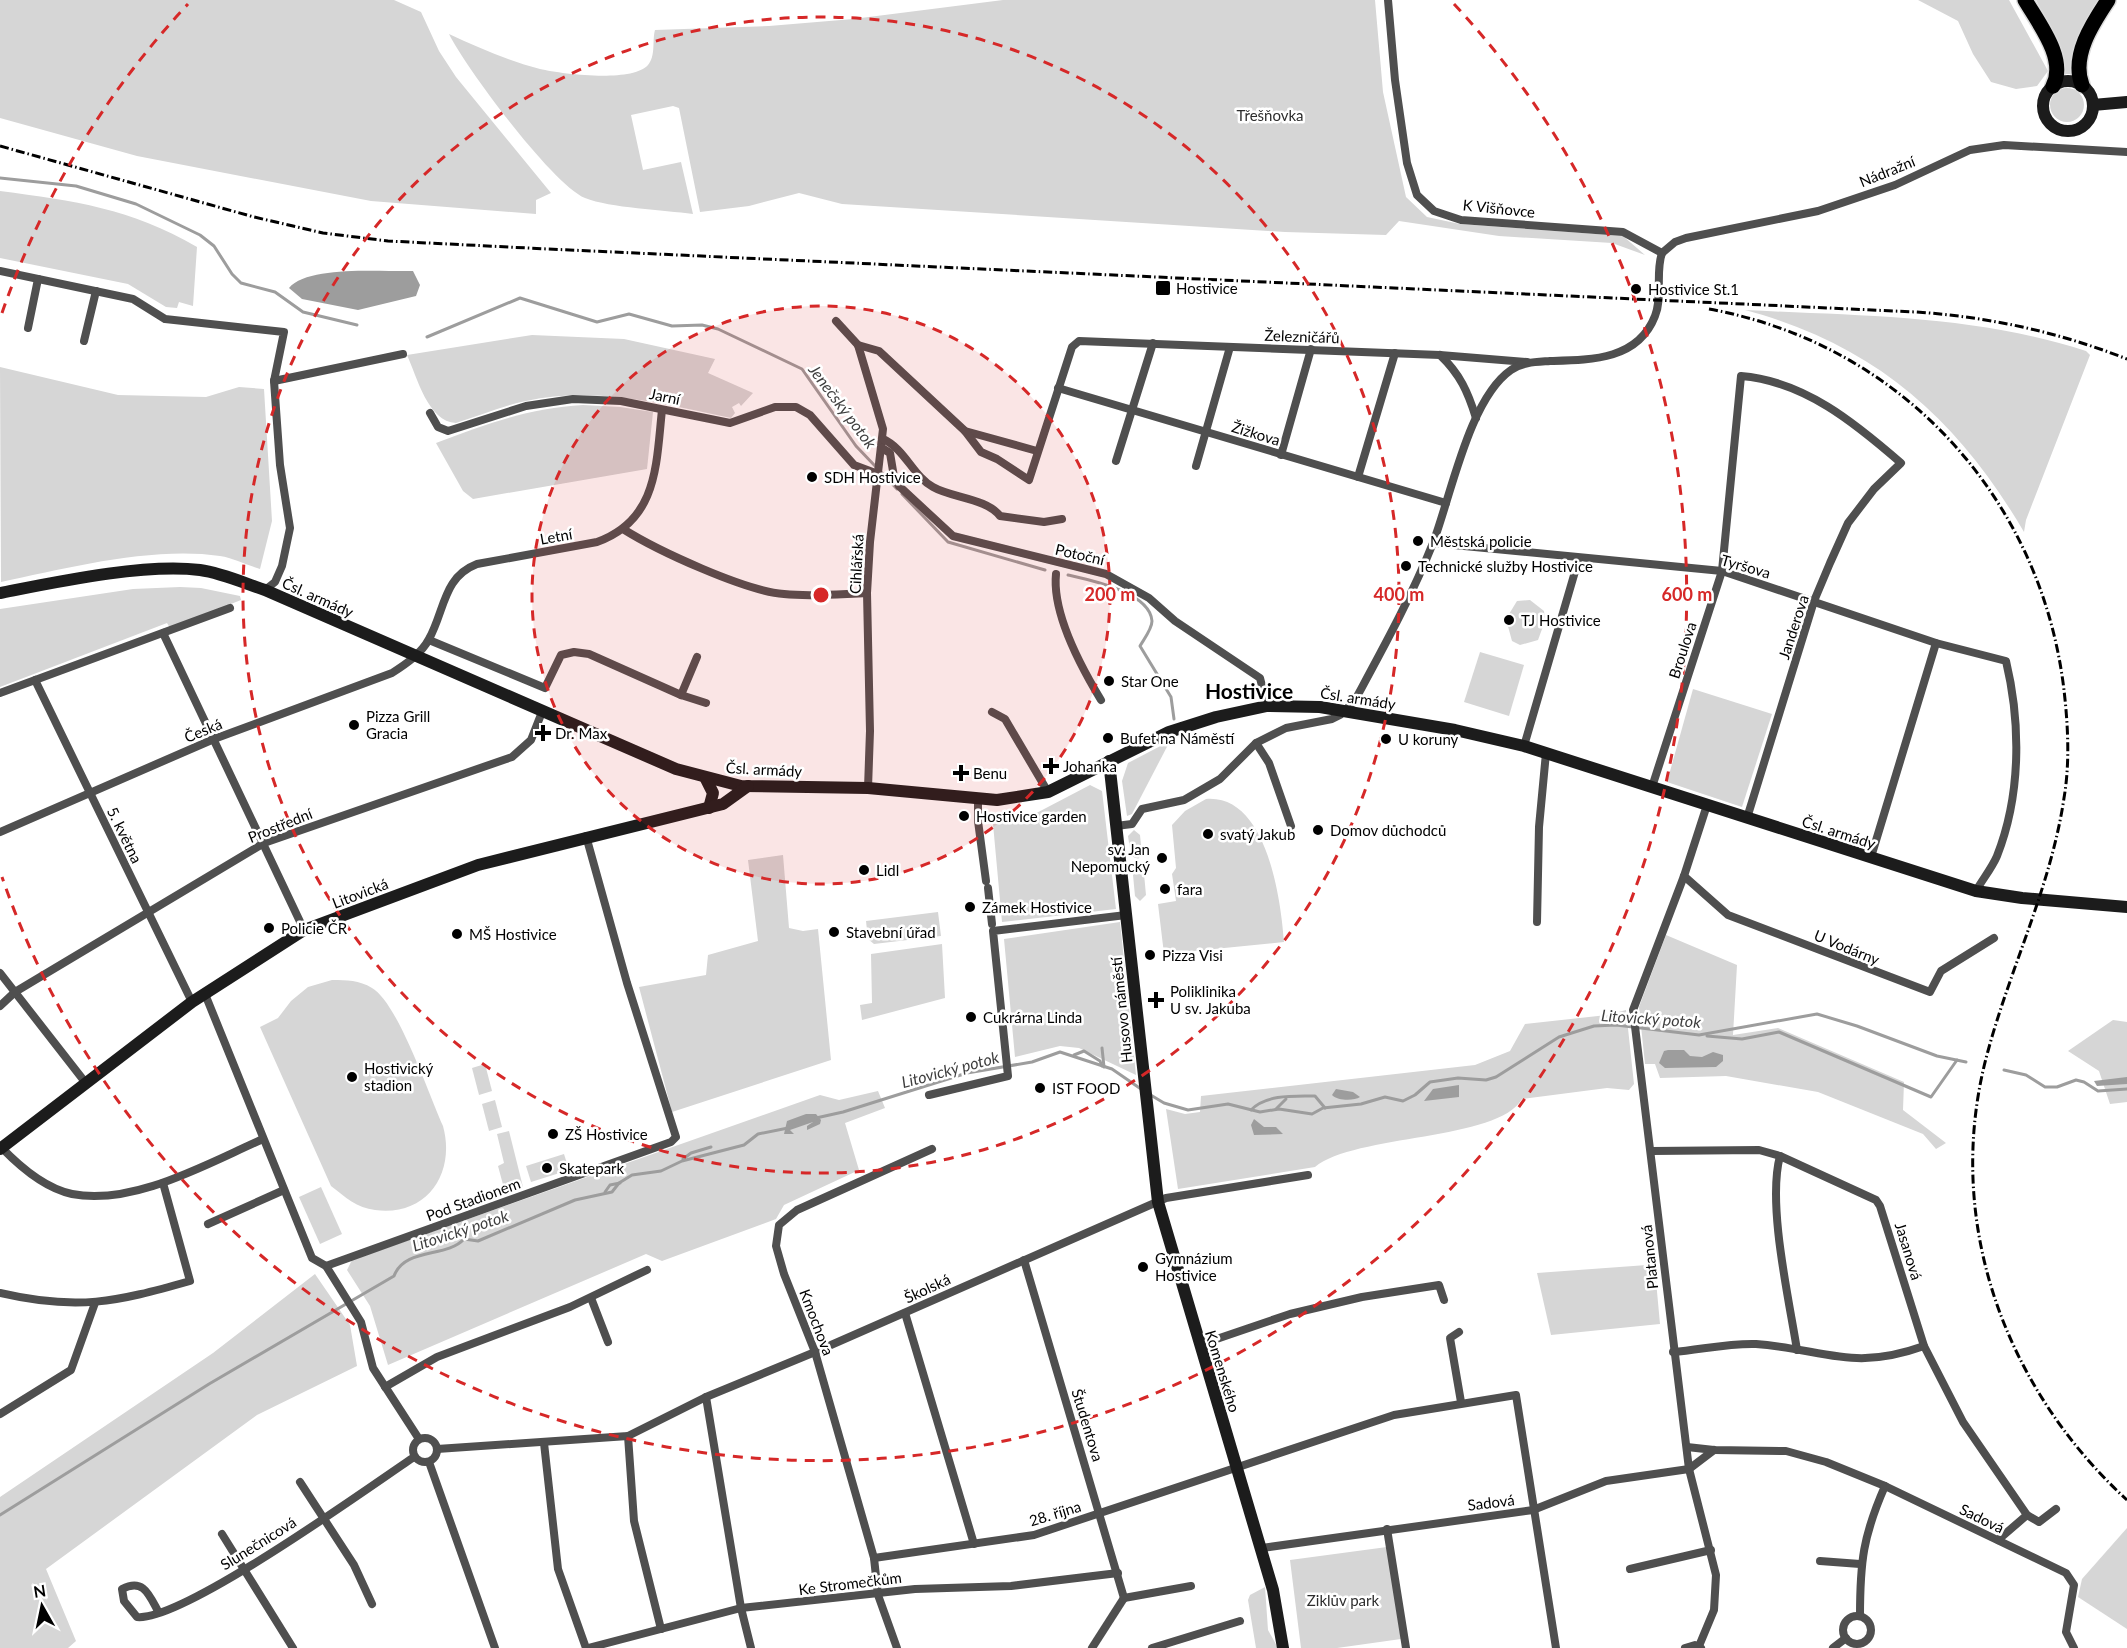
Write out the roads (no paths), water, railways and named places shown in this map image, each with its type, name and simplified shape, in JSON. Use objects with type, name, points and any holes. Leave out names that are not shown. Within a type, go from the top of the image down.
[{"type":"highway","points":[[2025,0],[2057,60],[2058,73],[2053,86]]},
{"type":"highway","points":[[2082,85],[2078,64],[2082,50],[2109,0]]},
{"type":"main road","points":[[2067,81],[2082,85],[2092,97],[2093,105],[2089,119],[2077,129],[2062,130],[2055,127],[2045,116],[2043,107],[2045,97],[2053,86],[2067,81]]},
{"type":"main road","points":[[2093,105],[2127,102]]},
{"type":"main road","name":"Čsl. armády","points":[[0,593],[167,569],[200,570],[224,575],[265,590],[676,769],[706,778],[748,786],[868,788],[978,799],[1013,799],[1048,792],[1152,739],[1193,723],[1267,706],[1302,705],[1455,729],[1524,746],[1976,891],[2022,898],[2127,907]]},
{"type":"main road","name":"Husovo náměstí","points":[[1109,761],[1146,1102]]},
{"type":"main road","points":[[706,778],[713,793],[709,808]]},
{"type":"main road","name":"Litovická","points":[[0,1147],[192,1002],[304,930],[478,865],[586,836],[723,804],[748,786]]},
{"type":"main road","name":"Komenského","points":[[1146,1102],[1158,1202],[1199,1345],[1262,1548],[1273,1590],[1283,1648]]},
{"type":"street","name":"K Višňovce","points":[[1388,0],[1395,80],[1411,178],[1417,195],[1434,211],[1461,219],[1623,232],[1662,253]]},
{"type":"street","name":"Nádražní","points":[[1662,253],[1686,238],[1818,211],[1895,185],[1970,150],[2004,146],[2127,152]]},
{"type":"street","name":"Železničářů","points":[[1058,388],[1076,342],[1311,349],[1440,355],[1528,363],[1604,357],[1634,347],[1649,329],[1656,314],[1658,263],[1662,253]]},
{"type":"street","points":[[0,271],[133,299],[165,319],[284,332],[274,381],[280,465],[290,528],[282,566],[275,582],[265,590]]},
{"type":"street","points":[[28,328],[38,279]]},
{"type":"street","points":[[84,341],[96,291]]},
{"type":"street","points":[[836,321],[858,345],[879,351],[965,431],[981,452],[997,459],[1025,479],[1029,480],[1058,388]]},
{"type":"street","points":[[1116,461],[1153,343]]},
{"type":"street","name":"Cihlářská","points":[[858,345],[884,429],[870,542],[867,593],[870,731],[868,788]]},
{"type":"street","points":[[1196,466],[1230,347]]},
{"type":"street","points":[[1281,454],[1311,349]]},
{"type":"street","points":[[1358,477],[1395,353]]},
{"type":"street","points":[[274,381],[404,354]]},
{"type":"street","points":[[1440,355],[1462,381],[1476,418]]},
{"type":"street","points":[[1116,826],[1132,824],[1142,808],[1184,800],[1220,779],[1256,743],[1286,728],[1322,722],[1345,711],[1354,702],[1395,627],[1433,543],[1476,418],[1486,398],[1510,370],[1528,363]]},
{"type":"street","name":"Broulova","points":[[1652,787],[1722,572],[1741,376],[1765,378],[1793,388],[1833,409],[1864,431],[1901,463]]},
{"type":"street","name":"Žižkova","points":[[1058,388],[1446,503]]},
{"type":"street","name":"Jarní","points":[[430,414],[438,427],[448,430],[526,406],[573,399],[621,401],[730,423],[775,407],[796,407],[810,415],[854,465],[878,474]]},
{"type":"street","name":"Letní","points":[[416,657],[429,640],[455,577],[465,569],[477,564],[597,542],[623,529],[642,508],[651,489],[662,410]]},
{"type":"street","points":[[965,431],[1037,451]]},
{"type":"street","points":[[883,443],[894,444],[930,486],[947,494],[994,509],[1000,516],[1044,522],[1062,519]]},
{"type":"street","name":"Potoční","points":[[883,443],[890,453],[894,477],[899,486],[953,536],[1106,574],[1149,598],[1175,621],[1260,678],[1267,706]]},
{"type":"street","name":"Janderova","points":[[1747,818],[1815,601],[1848,523],[1874,489],[1901,463]]},
{"type":"street","points":[[623,529],[641,540],[746,586],[767,592],[785,594],[867,593]]},
{"type":"street","name":"Tyršova","points":[[1433,543],[1722,572],[1936,643],[2006,661],[2014,694],[2017,737],[2013,787],[1997,858],[1976,891]]},
{"type":"street","points":[[1524,746],[1579,558]]},
{"type":"street","points":[[1056,574],[1055,590],[1066,627],[1078,659],[1101,700]]},
{"type":"street","points":[[0,693],[230,608]]},
{"type":"street","points":[[163,633],[304,930]]},
{"type":"street","points":[[429,640],[545,688],[561,655],[574,652],[589,654],[681,695],[706,703]]},
{"type":"street","points":[[1871,857],[1936,643]]},
{"type":"street","name":"Česká","points":[[0,832],[214,739],[392,673],[416,657]]},
{"type":"street","points":[[681,695],[698,657]]},
{"type":"street","name":"5. května","points":[[34,680],[192,1002]]},
{"type":"street","name":"Prostřední","points":[[0,1006],[15,992],[264,843],[512,757],[531,740],[542,712]]},
{"type":"street","points":[[992,712],[1005,719],[1048,792]]},
{"type":"street","points":[[1256,743],[1269,763],[1291,826]]},
{"type":"street","points":[[1537,922],[1539,827],[1546,753]]},
{"type":"street","points":[[978,799],[978,821],[992,924]]},
{"type":"street","name":"Platanová","points":[[1701,1647],[1708,1629],[1716,1593],[1711,1550],[1689,1469],[1634,1017],[1635,1002],[1684,876],[1707,805]]},
{"type":"street","name":"Pod Stadionem","points":[[326,1266],[671,1143],[676,1137],[627,983],[586,836]]},
{"type":"street","name":"U Vodárny","points":[[1684,876],[1728,915],[1930,992],[1941,971],[1994,938]]},
{"type":"street","points":[[929,1095],[1006,1077],[1010,1070],[993,931],[1126,915]]},
{"type":"street","points":[[0,973],[85,1082]]},
{"type":"street","points":[[205,994],[312,1258],[326,1266],[357,1313],[369,1358],[419,1440]]},
{"type":"street","points":[[0,1147],[34,1177],[70,1193],[103,1197],[163,1183],[263,1139]]},
{"type":"street","name":"Kmochova","points":[[897,1648],[878,1595],[874,1558],[815,1353],[778,1256],[776,1242],[779,1225],[797,1210],[932,1149]]},
{"type":"street","name":"Jasanová","points":[[1652,1151],[1751,1149],[1780,1156],[1879,1202],[1924,1346],[1963,1422],[2027,1515]]},
{"type":"street","points":[[1780,1156],[1776,1174],[1782,1260],[1797,1350]]},
{"type":"street","name":"Školská","points":[[706,1397],[815,1353],[1171,1196],[1308,1175]]},
{"type":"street","points":[[0,1293],[37,1301],[95,1303],[125,1299],[190,1281],[163,1183]]},
{"type":"street","points":[[208,1224],[284,1190]]},
{"type":"street","name":"Študentova","points":[[1024,1260],[1124,1598]]},
{"type":"street","points":[[385,1387],[437,1357],[591,1298],[647,1270]]},
{"type":"street","points":[[1199,1345],[1290,1314],[1362,1296],[1439,1285],[1444,1300]]},
{"type":"street","points":[[591,1298],[608,1342]]},
{"type":"street","points":[[0,1414],[71,1370],[95,1303]]},
{"type":"street","points":[[905,1313],[974,1544]]},
{"type":"street","points":[[1459,1332],[1450,1338],[1461,1402]]},
{"type":"street","points":[[1673,1352],[1751,1344],[1840,1359],[1876,1359],[1924,1346]]},
{"type":"street","name":"28. října","points":[[874,1558],[1034,1535],[1394,1415],[1461,1402],[1516,1395],[1533,1510]]},
{"type":"street","points":[[437,1449],[628,1436],[706,1397],[741,1608],[751,1648]]},
{"type":"street","points":[[628,1436],[634,1521],[661,1629]]},
{"type":"street","points":[[431,1439],[437,1449],[436,1456],[429,1462],[419,1461],[414,1457],[412,1449],[419,1440],[431,1439]]},
{"type":"street","points":[[544,1443],[558,1569],[587,1648]]},
{"type":"street","name":"Sadová","points":[[1687,1447],[1714,1450],[1786,1450],[1826,1462],[1885,1486],[2069,1575],[2074,1586],[2067,1632],[2074,1648]]},
{"type":"street","name":"Sadová","points":[[1262,1548],[1533,1510],[1606,1481],[1689,1469],[1714,1450]]},
{"type":"street","name":"Slunečnicová","points":[[159,1613],[146,1591],[138,1585],[132,1584],[122,1589],[124,1601],[137,1617],[159,1613],[176,1608],[245,1569],[414,1457]]},
{"type":"street","points":[[429,1462],[495,1648]]},
{"type":"street","points":[[300,1482],[354,1565],[372,1604]]},
{"type":"street","points":[[1860,1616],[1860,1564],[1866,1534],[1885,1486]]},
{"type":"street","points":[[1998,1540],[2027,1515],[2039,1522],[2056,1509]]},
{"type":"street","points":[[1533,1510],[1556,1648]]},
{"type":"street","points":[[1387,1529],[1406,1648]]},
{"type":"street","points":[[222,1534],[292,1648]]},
{"type":"street","points":[[1630,1569],[1711,1550]]},
{"type":"street","points":[[1820,1561],[1860,1564]]},
{"type":"street","name":"Ke Stromečkům","points":[[587,1648],[741,1608],[878,1595],[915,1589],[1011,1586],[1118,1573]]},
{"type":"street","points":[[1092,1648],[1124,1598],[1191,1586]]},
{"type":"street","points":[[1860,1616],[1868,1621],[1871,1629],[1867,1645],[1857,1644],[1846,1638],[1843,1629],[1847,1620],[1860,1616]]},
{"type":"street","points":[[1152,1648],[1240,1621]]},
{"type":"street","points":[[1833,1648],[1846,1638]]},
{"type":"street","points":[[1685,1648],[1701,1647]]},
{"type":"waterway","name":"Jenečský potok","points":[[0,178],[76,186],[136,204],[200,235],[214,246],[232,274],[241,283],[275,292],[303,312],[357,325]]},
{"type":"waterway","name":"Jenečský potok","points":[[427,337],[520,298],[597,322],[629,314],[672,326],[702,325],[718,329],[802,369],[856,446],[876,467]]},
{"type":"waterway","name":"Jenečský potok","points":[[881,472],[897,489]]},
{"type":"waterway","name":"Jenečský potok","points":[[902,494],[948,542],[1045,570]]},
{"type":"waterway","name":"Jenečský potok","points":[[1068,575],[1118,589],[1141,602],[1149,611],[1152,624],[1140,646],[1171,697],[1174,719]]},
{"type":"waterway","name":"Litovický potok","points":[[1149,1094],[1164,1103],[1188,1110],[1228,1104],[1260,1112],[1279,1109],[1312,1114],[1323,1108],[1361,1104],[1385,1097],[1403,1101],[1415,1095],[1430,1082],[1458,1078],[1486,1080],[1496,1077],[1559,1037],[1594,1026],[1616,1025],[1699,1035],[1817,1014],[1857,1026],[1937,1056],[1966,1062]]},
{"type":"waterway","points":[[1707,1036],[1742,1039],[1779,1032],[1931,1097],[1957,1060]]},
{"type":"waterway","name":"Jenečský potok","points":[[1102,1048],[1104,1067]]},
{"type":"waterway","points":[[1074,1055],[1084,1051],[1100,1061],[1102,1066]]},
{"type":"waterway","name":"Litovický potok","points":[[816,1118],[843,1112],[967,1073],[1032,1062],[1060,1052],[1112,1069],[1141,1089]]},
{"type":"waterway","name":"Litovický potok","points":[[2004,1070],[2026,1075],[2045,1087],[2057,1087],[2076,1080],[2098,1091],[2127,1089]]},
{"type":"waterway","points":[[1251,1110],[1265,1101],[1299,1096],[1315,1096],[1325,1108]]},
{"type":"waterway","points":[[1276,1109],[1286,1099]]},
{"type":"waterway","name":"Litovický potok","points":[[0,1515],[209,1384],[394,1276],[399,1267],[407,1261],[447,1249],[464,1239],[478,1241],[575,1200],[612,1192],[619,1183],[632,1175],[661,1171],[682,1161],[744,1145],[758,1134],[788,1128]]},
{"type":"waterway","points":[[683,1159],[691,1153],[711,1147]]},
{"type":"waterway","points":[[605,1192],[610,1185],[620,1183]]},
{"type":"railway","points":[[0,146],[254,217],[323,233],[388,241],[1916,312],[2023,327],[2075,341],[2127,359]]},
{"type":"railway","points":[[1709,309],[1778,328],[1842,356],[1900,394],[1950,440],[1992,494],[2026,554],[2050,620],[2064,690],[2068,744],[2066,785],[2050,863],[1988,1051],[1976,1113],[1973,1175],[1979,1236],[1994,1295],[2016,1352],[2047,1405],[2084,1455],[2127,1500]]},
{"type":"place","name":"Hostivice","points":[[1163,288]]},
{"type":"place","name":"Hostivice St.1","points":[[1636,289]]},
{"type":"place","name":"SDH Hostivice","points":[[812,477]]},
{"type":"place","name":"Městská policie","points":[[1418,541]]},
{"type":"place","name":"Technické služby Hostivice","points":[[1406,566]]},
{"type":"place","name":"TJ Hostivice","points":[[1509,620]]},
{"type":"place","name":"Star One","points":[[1109,681]]},
{"type":"place","name":"Pizza Grill Gracia","points":[[354,725]]},
{"type":"place","name":"Dr. Max","points":[[543,733]]},
{"type":"place","name":"Bufet na Náměstí","points":[[1108,738]]},
{"type":"place","name":"U koruny","points":[[1386,739]]},
{"type":"place","name":"Johanka","points":[[1051,766]]},
{"type":"place","name":"Benu","points":[[961,773]]},
{"type":"place","name":"Hostivice garden","points":[[964,816]]},
{"type":"place","name":"Domov důchodců","points":[[1318,830]]},
{"type":"place","name":"svatý Jakub","points":[[1208,834]]},
{"type":"place","name":"sv. Jan Nepomucký","points":[[1162,858]]},
{"type":"place","name":"Lidl","points":[[864,870]]},
{"type":"place","name":"fara","points":[[1165,889]]},
{"type":"place","name":"Zámek Hostivice","points":[[970,907]]},
{"type":"place","name":"Policie ČR","points":[[269,928]]},
{"type":"place","name":"Stavební úřad","points":[[834,932]]},
{"type":"place","name":"MŠ Hostivice","points":[[457,934]]},
{"type":"place","name":"Pizza Visi","points":[[1150,955]]},
{"type":"place","name":"Poliklinika U sv. Jakuba","points":[[1156,1000]]},
{"type":"place","name":"Cukrárna Linda","points":[[971,1017]]},
{"type":"place","name":"Hostivický stadion","points":[[352,1077]]},
{"type":"place","name":"IST FOOD","points":[[1040,1088]]},
{"type":"place","name":"ZŠ Hostivice","points":[[553,1134]]},
{"type":"place","name":"Skatepark","points":[[547,1168]]},
{"type":"place","name":"Gymnázium Hostivice","points":[[1143,1267]]},
{"type":"district","name":"Hostivice","points":[[1249,690]]},
{"type":"park label","name":"Třešňovka","points":[[1270,115]]},
{"type":"park label","name":"Ziklův park","points":[[1343,1600]]}]
